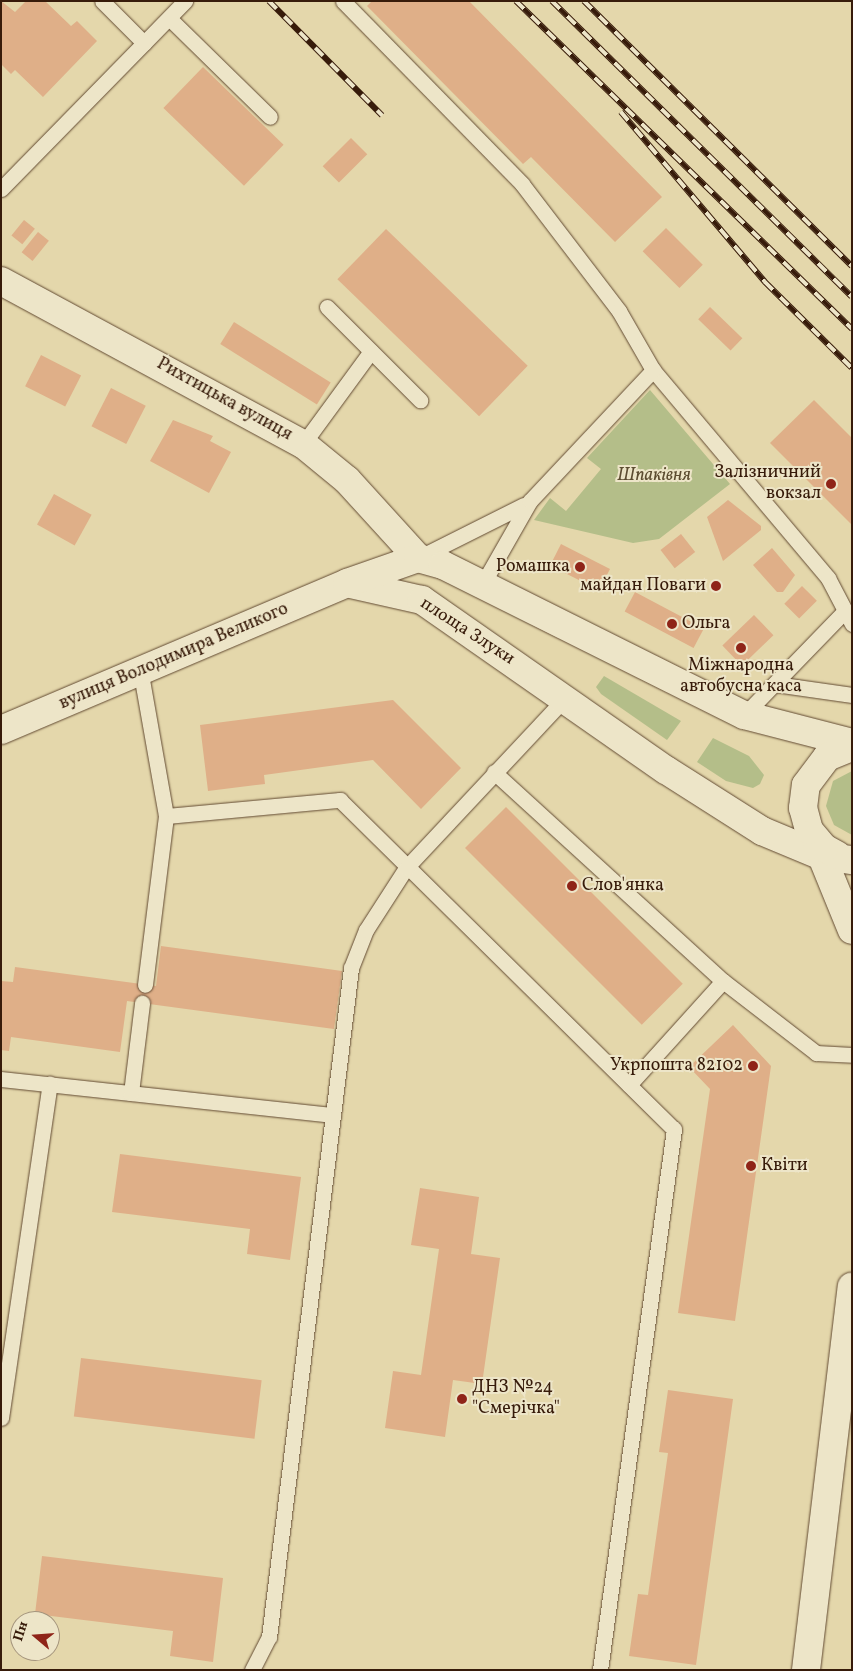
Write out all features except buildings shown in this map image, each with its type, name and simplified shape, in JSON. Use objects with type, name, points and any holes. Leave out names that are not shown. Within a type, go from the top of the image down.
[{"type":"street","name":"Рихтицька вулиця","points":[[1,281],[303,444],[347,480],[418,558]]},
{"type":"street","points":[[347,583],[418,558],[443,565],[744,715],[852,743]]},
{"type":"street","name":"вулиця Володимира Великого","points":[[1,730],[141,674],[347,583]]},
{"type":"street","name":"площа Злуки","points":[[347,583],[422,600],[666,770],[762,831],[839,858]]},
{"type":"street","points":[[852,747],[827,757],[806,785],[803,808],[810,830],[839,858],[852,930]]},
{"type":"street","points":[[806,1670],[852,1286]]},
{"type":"lane","points":[[102,1],[144,43]]},
{"type":"lane","points":[[1,189],[185,1]]},
{"type":"lane","points":[[343,1],[522,184],[619,311],[653,370],[828,578],[848,618],[775,684],[744,715]]},
{"type":"lane","points":[[169,18],[270,117]]},
{"type":"lane","points":[[327,307],[420,400]]},
{"type":"lane","points":[[303,444],[371,351]]},
{"type":"lane","points":[[482,584],[530,501],[653,370]]},
{"type":"lane","points":[[418,558],[530,501]]},
{"type":"lane","points":[[141,674],[166,816],[145,985]]},
{"type":"lane","points":[[775,684],[852,695]]},
{"type":"lane","points":[[252,1670],[269,1637],[351,968],[366,930],[406,868],[565,698]]},
{"type":"lane","points":[[494,772],[723,981],[816,1053],[852,1055]]},
{"type":"lane","points":[[166,816],[340,800],[406,868],[674,1129],[600,1670]]},
{"type":"lane","points":[[629,1085],[723,981]]},
{"type":"lane","points":[[131,1093],[142,1003]]},
{"type":"lane","points":[[1,1079],[333,1115]]},
{"type":"lane","points":[[1,1418],[50,1084]]},
{"type":"green space","name":"Шпаківня","points":[[650,390],[730,484],[659,539],[633,543],[534,520],[550,498],[566,511],[601,469],[587,458]]},
{"type":"green space","points":[[604,676],[681,721],[667,740],[601,694],[596,687]]},
{"type":"green space","points":[[713,738],[749,756],[764,775],[760,784],[753,788],[726,781],[697,762]]},
{"type":"green space","points":[[852,771],[852,835],[834,825],[826,806],[833,781]]},
{"type":"railway","points":[[269,1],[382,115]]},
{"type":"railway","points":[[516,1],[852,329]]},
{"type":"railway","points":[[552,1],[852,297]]},
{"type":"railway","points":[[584,1],[852,266]]},
{"type":"railway","points":[[621,112],[765,282],[852,368]]},
{"type":"place","name":"Залізничний вокзал","points":[[831,484]]},
{"type":"place","name":"Ромашка","points":[[580,567]]},
{"type":"place","name":"майдан Поваги","points":[[716,586]]},
{"type":"place","name":"Ольга","points":[[672,624]]},
{"type":"place","name":"Міжнародна автобусна каса","points":[[741,648]]},
{"type":"place","name":"Слов'янка","points":[[572,886]]},
{"type":"place","name":"Укрпошта 82102","points":[[753,1066]]},
{"type":"place","name":"Квіти","points":[[751,1166]]},
{"type":"place","name":"ДНЗ №24 \"Смерічка\"","points":[[462,1399]]}]
